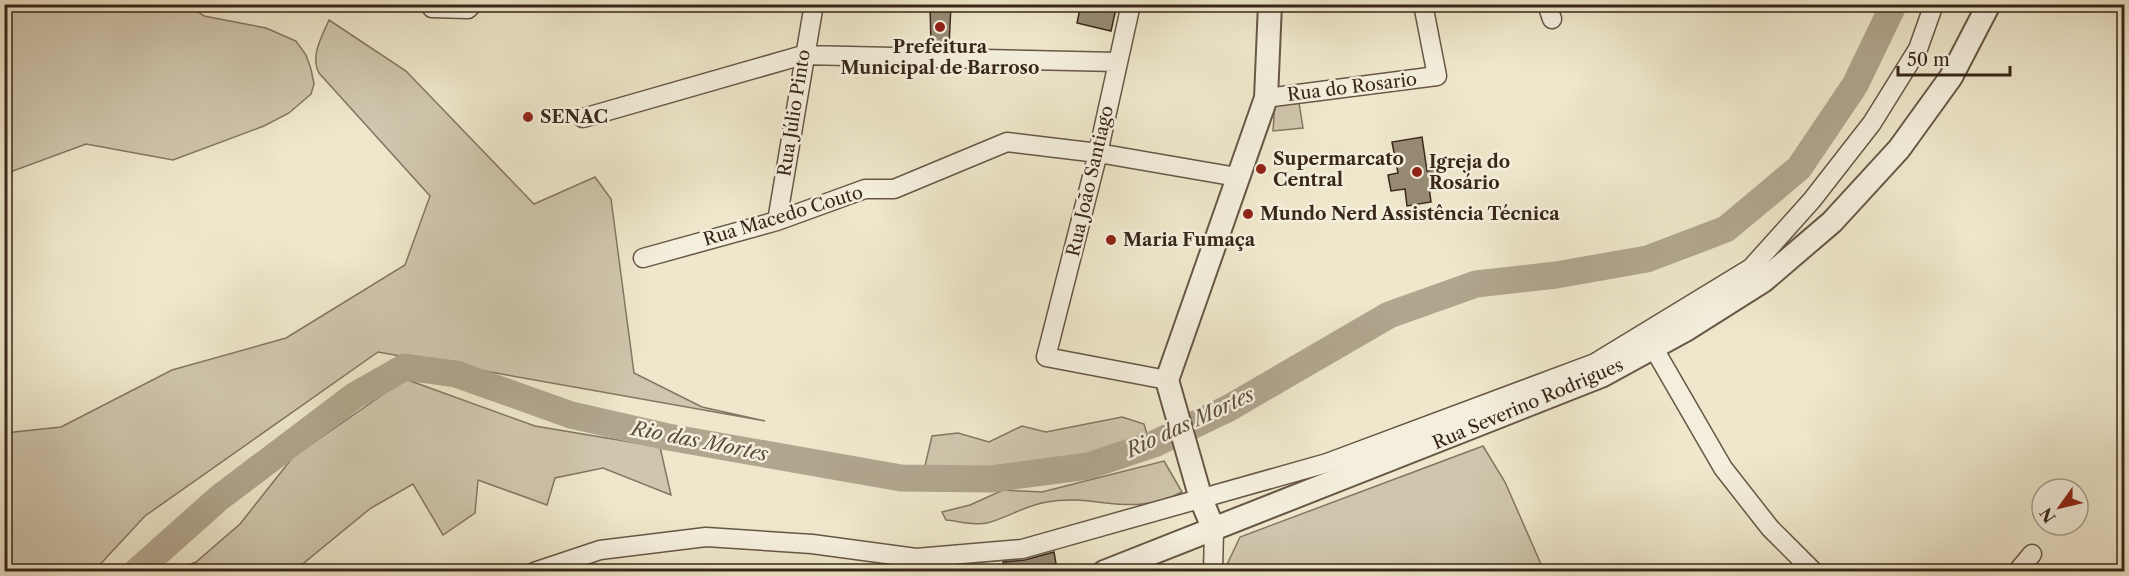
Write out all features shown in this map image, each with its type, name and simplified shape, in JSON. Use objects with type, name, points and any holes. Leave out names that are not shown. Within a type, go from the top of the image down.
[{"type":"street","points":[[433,4],[432,8],[471,7]]},
{"type":"street","name":"Rua Júlio Pinto","points":[[777,221],[803,56],[814,4]]},
{"type":"street","name":"Rua João Santiago","points":[[1131,4],[1098,153],[1046,357],[1167,380]]},
{"type":"street","points":[[1213,572],[1214,530],[1201,499],[1167,380],[1266,98],[1270,4]]},
{"type":"street","name":"Rua do Rosario","points":[[1266,98],[1437,76],[1423,4]]},
{"type":"street","points":[[534,572],[600,550],[706,537],[812,544],[916,558],[1022,549],[1327,463],[1595,363],[1751,268],[1812,200],[1872,123],[1918,49],[1934,4]]},
{"type":"street","name":"Rua Severino Rodrigues","points":[[1104,572],[1520,410],[1601,376],[1763,281],[1832,222],[1899,149],[1951,77],[1989,4]]},
{"type":"street","points":[[583,118],[803,56],[1117,62]]},
{"type":"street","name":"Rua Macedo Couto","points":[[643,258],[777,221],[865,189],[894,189],[1008,142],[1098,153],[1237,177]]},
{"type":"street","points":[[1653,347],[1723,468],[1770,528],[1814,572]]},
{"type":"street","points":[[2017,572],[2032,554]]},
{"type":"shaded area","points":[[4,5],[189,5],[204,16],[266,28],[296,41],[306,55],[314,84],[311,94],[289,113],[264,126],[173,160],[86,144],[5,174]]},
{"type":"shaded area","points":[[329,20],[406,71],[534,204],[595,177],[611,199],[634,373],[702,407],[765,421],[378,352],[145,516],[94,571],[5,571],[5,433],[61,427],[172,370],[286,338],[405,265],[430,196],[319,73],[316,53]]},
{"type":"shaded area","points":[[1275,102],[1299,103],[1303,128],[1273,131]]},
{"type":"shaded area","points":[[405,379],[535,426],[660,447],[671,495],[603,468],[555,478],[547,505],[478,480],[475,513],[443,535],[413,484],[371,508],[294,571],[172,571],[196,562],[240,524],[293,457]]},
{"type":"shaded area","points":[[1122,417],[1144,424],[1148,437],[1083,457],[965,471],[924,470],[932,436],[958,433],[989,442],[1022,426],[1046,432]]},
{"type":"shaded area","points":[[1483,446],[1505,482],[1544,571],[1304,572],[1297,569],[1298,571],[1224,571],[1240,537]]},
{"type":"shaded area","points":[[1164,461],[1182,492],[1164,500],[1130,505],[1082,500],[1047,502],[982,524],[946,520],[942,512],[970,505],[1003,490],[1042,492]]},
{"type":"building","name":"Prefeitura Municipal de Barroso","points":[[930,4],[951,4],[949,47],[931,46]]},
{"type":"building","points":[[1081,4],[1117,4],[1111,31],[1077,23]]},
{"type":"building","name":"Igreja do Rosário","points":[[1422,137],[1427,171],[1436,170],[1438,185],[1429,187],[1431,202],[1407,206],[1405,189],[1391,191],[1388,175],[1398,173],[1392,142]]},
{"type":"building","points":[[1054,552],[1056,564],[1005,572],[1003,562],[1025,560]]},
{"type":"waterway","name":"Rio das Mortes","points":[[136,572],[219,498],[354,396],[405,367],[456,374],[571,415],[668,437],[901,478],[991,479],[1088,466],[1154,444],[1229,408],[1389,315],[1476,284],[1556,275],[1647,259],[1726,229],[1799,168],[1855,85],[1894,4]]},
{"type":"place","name":"Prefeitura Municipal de Barroso","points":[[940,27]]},
{"type":"place","name":"SENAC","points":[[528,117]]},
{"type":"place","name":"Supermarcato Central","points":[[1261,169]]},
{"type":"place","name":"Igreja do Rosário","points":[[1417,172]]},
{"type":"place","name":"Mundo Nerd Assistência Técnica","points":[[1248,214]]},
{"type":"place","name":"Maria Fumaça","points":[[1111,240]]}]
